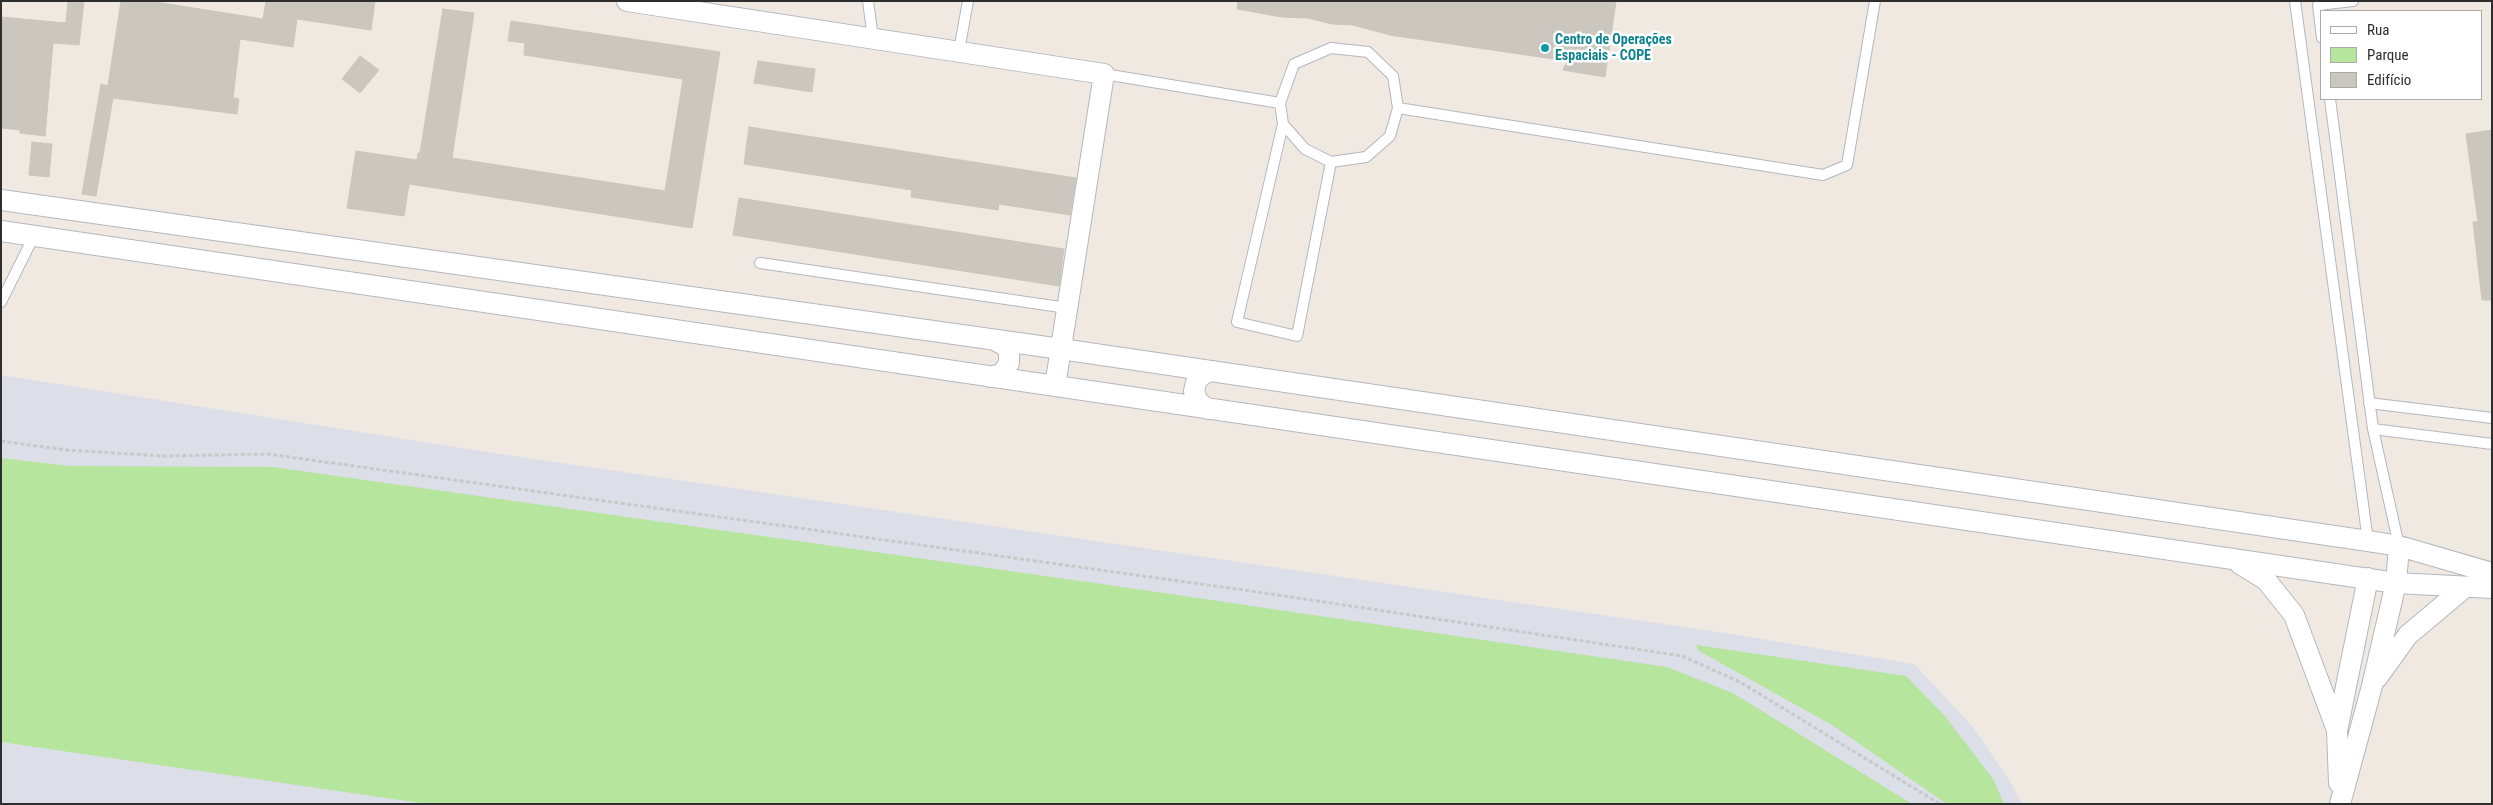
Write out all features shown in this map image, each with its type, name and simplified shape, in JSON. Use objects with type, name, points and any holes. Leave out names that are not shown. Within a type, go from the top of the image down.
[{"type":"street","points":[[627,1],[1104,74],[1055,386]]},
{"type":"street","points":[[1,200],[1061,349],[2368,541],[2399,546],[2492,573]]},
{"type":"street","points":[[1,231],[2396,583],[2492,588]]},
{"type":"street","points":[[990,377],[1002,374],[1009,364],[1010,357],[1006,346],[995,340]]},
{"type":"street","points":[[1208,409],[1198,402],[1194,391],[1197,379],[1206,372],[1212,371]]},
{"type":"street","points":[[2340,803],[2372,686],[2396,583],[2399,546]]},
{"type":"street","points":[[2231,559],[2266,580],[2294,615],[2337,731]]},
{"type":"street","points":[[2340,803],[2337,731],[2368,578]]},
{"type":"street","points":[[2372,686],[2408,635],[2464,588]]},
{"type":"lane","points":[[868,1],[873,38]]},
{"type":"lane","points":[[959,51],[968,1]]},
{"type":"lane","points":[[1398,108],[1823,175],[1848,165],[1875,1]]},
{"type":"lane","points":[[2295,1],[2368,541]]},
{"type":"lane","points":[[2320,22],[2318,6],[2353,1]]},
{"type":"lane","points":[[1283,124],[1305,150],[1331,162],[1366,157],[1390,136],[1398,108],[1393,76],[1368,52],[1331,48],[1294,64],[1280,103],[1283,124],[1237,322],[1297,336],[1331,162]]},
{"type":"lane","points":[[1104,74],[1280,103]]},
{"type":"lane","points":[[2330,100],[2373,429],[2399,546]]},
{"type":"lane","points":[[1,302],[34,236]]},
{"type":"lane","points":[[760,262],[1067,308]]},
{"type":"lane","points":[[2369,403],[2492,418]]},
{"type":"lane","points":[[2373,429],[2492,444]]},
{"type":"path","points":[[1,441],[67,450],[163,456],[268,454],[1287,596],[1682,656],[1740,682],[1940,804]]},
{"type":"shaded area","points":[[1,375],[493,453],[1725,633],[1914,664],[1973,727],[2011,783],[2022,804],[1,804]]},
{"type":"green space","points":[[1,458],[70,466],[273,467],[1109,585],[1667,667],[1733,693],[1912,804],[427,804],[1,742]]},
{"type":"green space","points":[[1696,645],[1906,676],[1944,715],[1993,779],[2004,804],[1947,804],[1832,725],[1699,651]]},
{"type":"building","points":[[68,1],[84,1],[79,45],[53,43],[45,136],[20,133],[20,130],[1,128],[1,17],[66,23]]},
{"type":"building","points":[[121,1],[149,1],[263,19],[266,1],[375,1],[371,30],[297,19],[293,47],[240,39],[233,98],[239,99],[237,114],[113,98],[96,196],[82,194],[101,84],[108,86]]},
{"type":"building","name":"Centro de Operações Espaciais - COPE","points":[[1238,1],[1616,1],[1605,77],[1563,70],[1567,61],[1390,35],[1353,25],[1332,24],[1308,18],[1282,17],[1237,9]]},
{"type":"building","points":[[443,9],[474,13],[452,158],[665,191],[683,79],[524,55],[525,43],[508,41],[511,21],[720,52],[692,228],[409,184],[404,216],[347,208],[356,151],[417,160],[418,153],[420,153]]},
{"type":"building","points":[[360,56],[379,70],[360,93],[342,79]]},
{"type":"building","points":[[758,61],[815,69],[812,92],[754,83]]},
{"type":"building","points":[[749,127],[1076,178],[1070,215],[999,204],[998,210],[911,197],[912,190],[744,164]]},
{"type":"building","points":[[2492,130],[2492,300],[2482,300],[2473,222],[2478,222],[2466,134]]},
{"type":"building","points":[[32,142],[52,144],[49,177],[29,175]]},
{"type":"building","points":[[739,198],[1064,249],[1059,286],[733,235]]},
{"type":"place","name":"Centro de Operações Espaciais - COPE","points":[[1545,48]]}]
